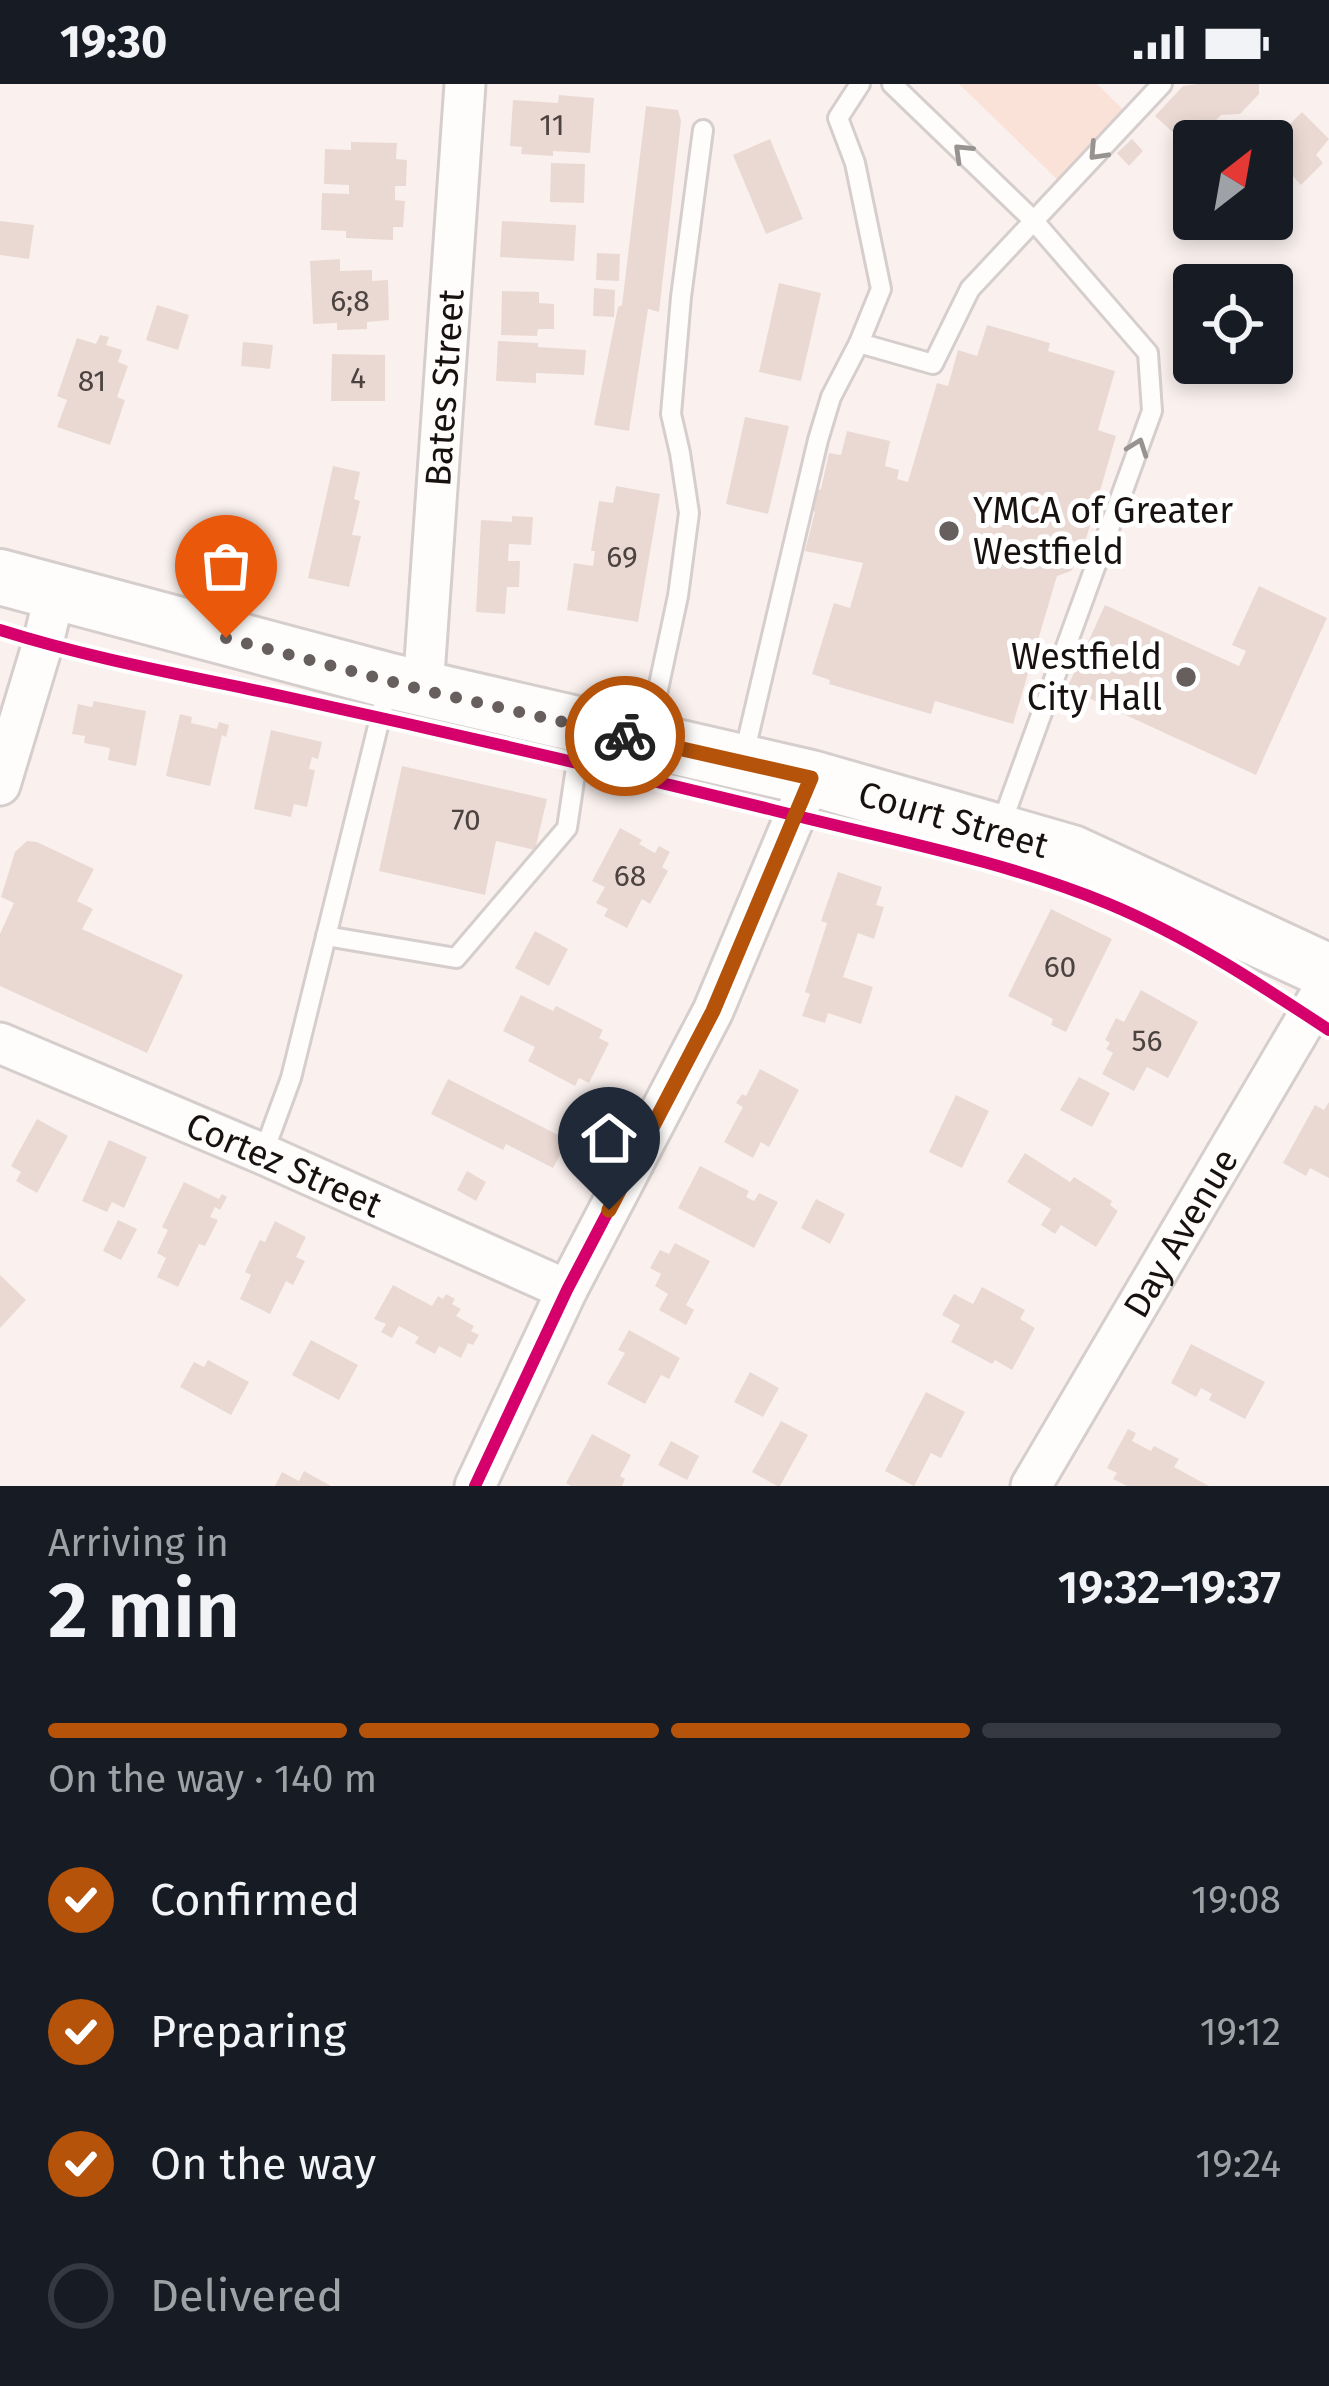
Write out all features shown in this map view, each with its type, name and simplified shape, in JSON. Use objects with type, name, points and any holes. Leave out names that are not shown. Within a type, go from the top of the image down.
[{"type":"main road","name":"Court Street","points":[[0,577],[406,686],[811,778],[1072,853],[1329,976]]},
{"type":"street","name":"Bates Street","points":[[406,686],[465,84]]},
{"type":"street","points":[[0,784],[55,593]]},
{"type":"street","points":[[476,1486],[567,1290],[713,1011],[811,778]]},
{"type":"street","name":"Day Avenue","points":[[1031,1486],[1329,976]]},
{"type":"street","name":"Cortez Street","points":[[0,1043],[567,1290]]},
{"type":"lane","points":[[742,763],[818,440],[831,397],[881,289],[855,163],[838,118],[860,84]]},
{"type":"lane","points":[[892,84],[1033,220],[1148,353],[1152,411],[999,832]]},
{"type":"lane","points":[[859,343],[933,364],[970,289],[1162,84]]},
{"type":"lane","points":[[647,741],[678,596],[689,513],[670,414],[703,130]]},
{"type":"lane","points":[[263,1154],[291,1078],[326,936],[406,686]]},
{"type":"lane","points":[[326,936],[456,958],[567,828],[582,726]]},
{"type":"shaded area","points":[[959,84],[1097,84],[1131,117],[1065,187]]},
{"type":"building","points":[[1259,84],[1259,94],[1240,114],[1221,115],[1216,120],[1173,120],[1173,132],[1155,116],[1183,86]]},
{"type":"building","points":[[559,95],[594,98],[590,153],[521,154],[522,147],[510,146],[513,100],[558,103]]},
{"type":"building","points":[[646,106],[678,110],[681,121],[659,312],[648,309],[629,431],[594,425],[622,305]]},
{"type":"building","points":[[1302,112],[1329,139],[1316,155],[1323,163],[1301,185],[1293,176],[1293,121]]},
{"type":"building","points":[[770,139],[803,219],[766,234],[733,155]]},
{"type":"building","points":[[1132,139],[1143,151],[1129,166],[1117,153]]},
{"type":"building","points":[[351,142],[397,143],[396,159],[407,160],[406,186],[395,186],[395,200],[405,201],[403,227],[393,227],[393,240],[346,238],[346,231],[321,230],[322,193],[349,194],[349,185],[324,184],[325,149],[351,150]]},
{"type":"building","points":[[551,163],[585,164],[584,203],[550,202]]},
{"type":"building","points":[[0,221],[34,225],[29,259],[0,255]]},
{"type":"building","points":[[502,221],[576,225],[574,261],[500,257]]},
{"type":"building","points":[[597,253],[620,254],[619,281],[596,280]]},
{"type":"building","points":[[340,259],[340,271],[372,270],[372,281],[388,280],[389,320],[367,322],[367,329],[337,330],[337,323],[313,324],[310,261]]},
{"type":"building","points":[[779,283],[821,293],[801,381],[759,372]]},
{"type":"building","points":[[594,288],[615,290],[614,317],[593,316]]},
{"type":"building","points":[[502,291],[539,292],[539,303],[554,304],[554,329],[538,329],[537,336],[501,335]]},
{"type":"building","points":[[157,305],[189,315],[178,350],[146,340]]},
{"type":"building","name":"YMCA of Greater Westfield","points":[[987,325],[1050,343],[1048,351],[1115,371],[1098,430],[1116,436],[1081,556],[1071,571],[1057,576],[1013,724],[935,701],[931,714],[829,684],[830,680],[812,674],[834,603],[850,608],[863,563],[805,551],[815,512],[809,507],[813,493],[821,489],[829,453],[841,455],[847,431],[890,441],[885,466],[899,470],[897,479],[908,482],[937,383],[948,386],[958,350],[977,356]]},
{"type":"building","points":[[100,335],[109,337],[106,345],[122,350],[118,362],[128,366],[117,397],[125,400],[110,445],[57,427],[67,400],[57,396],[77,338],[96,344]]},
{"type":"building","points":[[498,341],[586,350],[584,375],[536,373],[536,383],[496,381]]},
{"type":"building","points":[[243,342],[273,345],[270,369],[241,366]]},
{"type":"building","points":[[332,354],[385,355],[385,401],[331,401]]},
{"type":"building","points":[[745,417],[789,426],[768,514],[726,504]]},
{"type":"building","points":[[333,466],[360,472],[354,499],[360,501],[352,535],[361,536],[349,587],[308,578]]},
{"type":"building","points":[[616,486],[660,494],[638,622],[567,610],[574,563],[593,566],[599,501],[613,503]]},
{"type":"building","points":[[512,516],[533,517],[531,545],[509,544],[508,561],[520,561],[519,587],[507,587],[505,614],[476,612],[481,520],[512,522]]},
{"type":"building","name":"Westfield City Hall","points":[[1259,586],[1327,618],[1256,775],[1067,688],[1105,605],[1239,666],[1246,651],[1232,645]]},
{"type":"building","points":[[94,701],[146,711],[136,766],[108,760],[110,748],[84,743],[85,736],[72,734],[78,704],[92,707]]},
{"type":"building","points":[[180,714],[192,717],[191,723],[217,729],[219,722],[229,725],[226,737],[222,735],[210,786],[166,776]]},
{"type":"building","points":[[271,730],[322,742],[318,759],[312,757],[309,769],[315,770],[307,807],[294,804],[291,817],[254,809]]},
{"type":"building","points":[[402,766],[547,799],[535,850],[496,841],[485,895],[379,871]]},
{"type":"building","points":[[620,828],[655,853],[659,846],[670,852],[662,867],[668,871],[650,904],[642,899],[627,928],[604,916],[608,909],[596,903],[605,887],[592,881]]},
{"type":"building","points":[[27,841],[94,869],[77,901],[93,909],[82,929],[183,975],[147,1053],[0,986],[0,934],[14,903],[1,897],[15,852]]},
{"type":"building","points":[[838,872],[882,887],[876,905],[884,907],[874,939],[858,933],[843,977],[873,987],[861,1024],[828,1013],[825,1023],[802,1016],[827,923],[821,921]]},
{"type":"building","points":[[1051,909],[1112,939],[1066,1032],[1051,1025],[1053,1019],[1008,996]]},
{"type":"building","points":[[535,931],[568,949],[549,986],[515,968]]},
{"type":"building","points":[[1141,990],[1198,1022],[1168,1078],[1147,1067],[1134,1091],[1102,1074],[1113,1053],[1106,1049],[1110,1043],[1105,1040],[1116,1018],[1124,1022]]},
{"type":"building","points":[[521,995],[553,1011],[556,1006],[603,1030],[599,1038],[609,1043],[589,1083],[579,1078],[575,1086],[528,1061],[535,1047],[503,1031]]},
{"type":"building","points":[[760,1069],[799,1090],[769,1147],[761,1142],[753,1158],[724,1142],[743,1107],[736,1103],[742,1094],[746,1096]]},
{"type":"building","points":[[1079,1077],[1110,1093],[1092,1127],[1060,1110]]},
{"type":"building","points":[[448,1079],[568,1140],[553,1168],[506,1144],[503,1150],[431,1114]]},
{"type":"building","points":[[956,1095],[989,1111],[962,1168],[929,1152]]},
{"type":"building","points":[[1329,1102],[1329,1178],[1310,1168],[1306,1176],[1283,1163],[1315,1105],[1324,1110]]},
{"type":"building","points":[[37,1119],[68,1136],[37,1193],[16,1181],[21,1172],[11,1166]]},
{"type":"building","points":[[109,1140],[147,1157],[124,1208],[112,1202],[107,1212],[82,1201]]},
{"type":"building","points":[[1025,1153],[1070,1182],[1074,1177],[1112,1201],[1110,1205],[1118,1211],[1096,1247],[1061,1225],[1055,1234],[1041,1225],[1051,1209],[1007,1182]]},
{"type":"building","points":[[700,1166],[749,1191],[746,1197],[754,1201],[759,1193],[778,1202],[754,1248],[678,1208]]},
{"type":"building","points":[[467,1171],[486,1182],[476,1201],[457,1190]]},
{"type":"building","points":[[184,1182],[219,1199],[222,1194],[227,1197],[220,1210],[215,1207],[210,1217],[218,1220],[205,1246],[199,1244],[178,1287],[157,1277],[166,1258],[157,1253],[168,1230],[162,1227]]},
{"type":"building","points":[[816,1199],[845,1214],[830,1244],[801,1228]]},
{"type":"building","points":[[118,1220],[137,1229],[121,1260],[103,1251]]},
{"type":"building","points":[[275,1221],[306,1237],[296,1257],[305,1261],[293,1285],[286,1281],[270,1314],[240,1299],[251,1275],[245,1272]]},
{"type":"building","points":[[675,1243],[710,1261],[686,1305],[694,1310],[686,1325],[659,1310],[668,1294],[655,1286],[661,1274],[650,1268],[660,1250],[669,1254]]},
{"type":"building","points":[[0,1275],[26,1300],[0,1328]]},
{"type":"building","points":[[393,1285],[432,1306],[438,1296],[455,1299],[452,1304],[461,1309],[456,1316],[474,1326],[471,1331],[479,1335],[473,1345],[468,1343],[461,1358],[439,1346],[435,1354],[399,1326],[392,1338],[381,1332],[386,1324],[374,1319]]},
{"type":"building","points":[[982,1287],[1025,1310],[1020,1319],[1035,1328],[1012,1370],[951,1342],[960,1325],[942,1315],[954,1294],[973,1304]]},
{"type":"building","points":[[629,1330],[680,1358],[669,1379],[661,1375],[645,1404],[607,1384],[625,1353],[618,1350]]},
{"type":"building","points":[[311,1340],[358,1365],[339,1400],[292,1375]]},
{"type":"building","points":[[1191,1344],[1265,1382],[1245,1419],[1209,1400],[1212,1394],[1201,1388],[1196,1397],[1171,1383]]},
{"type":"building","points":[[208,1360],[249,1382],[231,1415],[180,1387],[194,1362],[204,1367]]},
{"type":"building","points":[[750,1372],[779,1388],[763,1417],[734,1402]]},
{"type":"building","points":[[926,1392],[965,1412],[941,1458],[931,1453],[914,1486],[885,1471]]},
{"type":"building","points":[[781,1421],[808,1435],[777,1486],[752,1472]]},
{"type":"building","points":[[1128,1429],[1136,1433],[1132,1441],[1179,1459],[1174,1467],[1209,1486],[1127,1486],[1113,1479],[1117,1473],[1107,1468]]},
{"type":"building","points":[[592,1434],[631,1455],[620,1476],[625,1479],[622,1486],[566,1483]]},
{"type":"building","points":[[671,1441],[699,1456],[687,1480],[658,1465]]},
{"type":"building","points":[[304,1471],[331,1486],[275,1486],[282,1472],[299,1481]]},
{"type":"cycle path","points":[[0,630],[108,659],[650,780],[1026,874],[1167,931],[1329,1030]]},
{"type":"cycle path","points":[[475,1486],[567,1290],[713,1011],[811,778]]},
{"type":"way so far","points":[[226,638],[625,736]]},
{"type":"place","name":"YMCA of Greater Westfield","points":[[949,531]]},
{"type":"place","name":"Westfield City Hall","points":[[1186,677]]},
{"type":"route","points":[[609,1210],[713,1011],[811,778],[625,736]]}]
